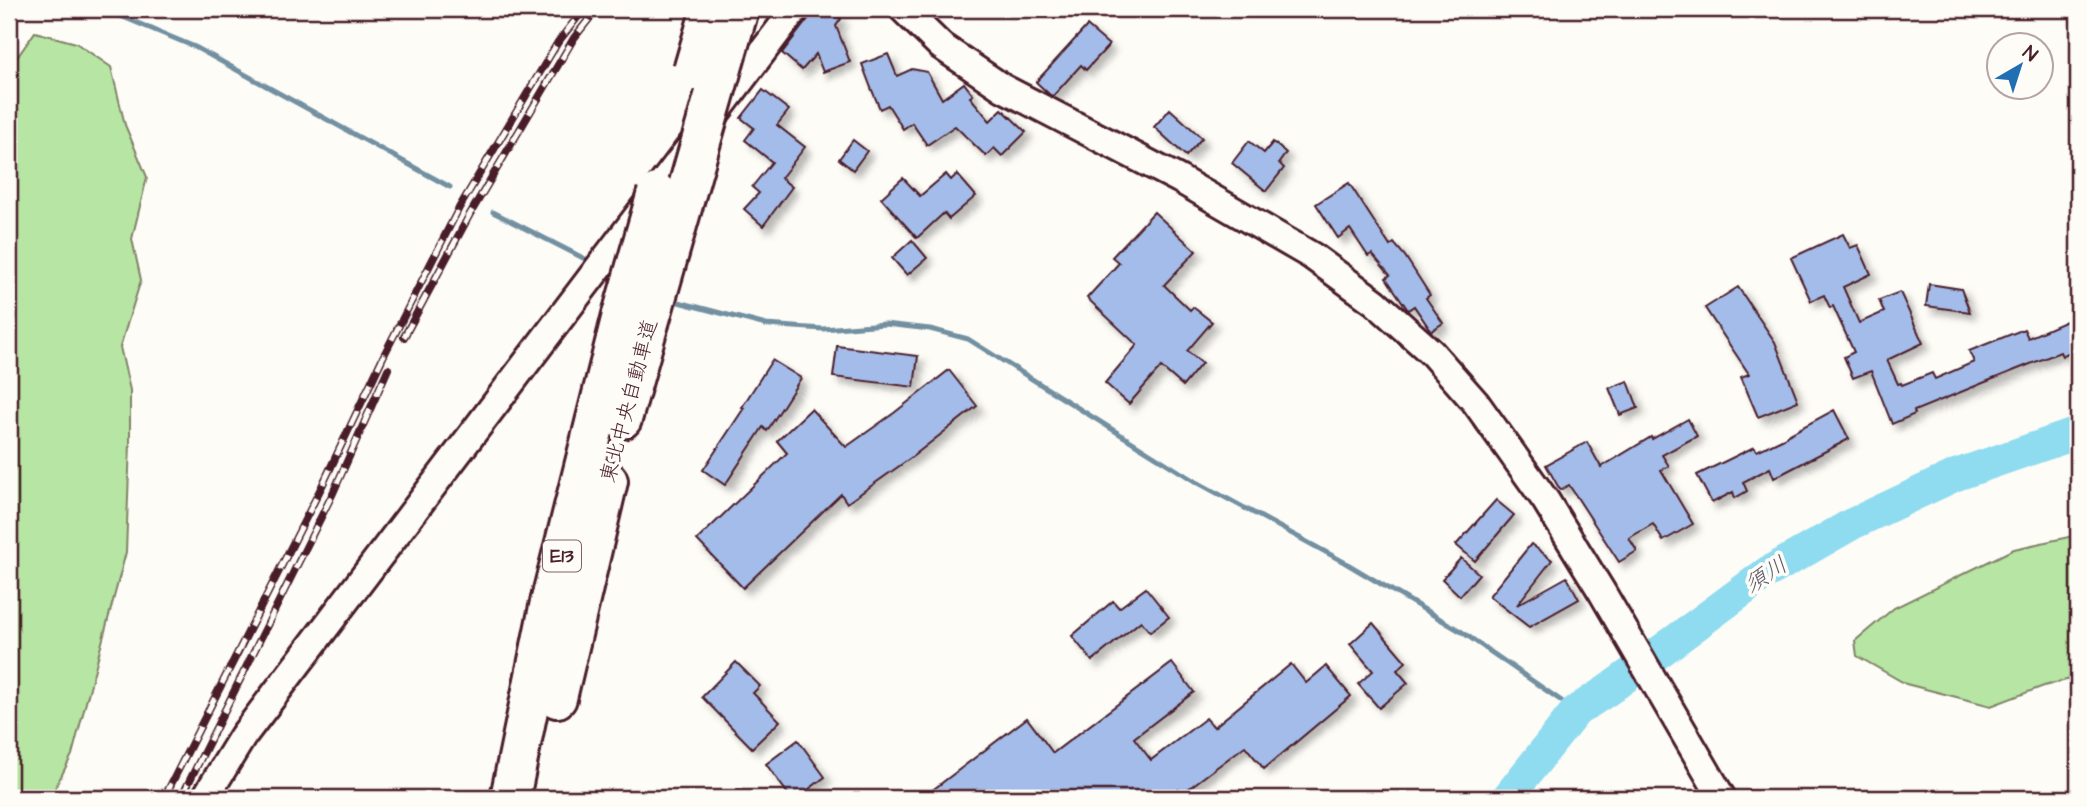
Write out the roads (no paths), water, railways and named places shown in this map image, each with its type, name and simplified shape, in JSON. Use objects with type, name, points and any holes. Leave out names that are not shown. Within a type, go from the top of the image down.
[{"type":"highway","name":"東北中央自動車道","points":[[535,798],[621,424],[635,319],[711,9]]},
{"type":"highway","name":"東北中央自動車道","points":[[510,798],[549,607],[635,319],[739,9]]},
{"type":"street","points":[[205,798],[214,779],[243,736],[795,9]]},
{"type":"street","points":[[903,9],[941,46],[1003,88],[1179,179],[1312,256],[1374,302],[1432,353],[1476,403],[1546,501],[1722,798]]},
{"type":"waterway","points":[[104,9],[195,47],[450,187]]},
{"type":"waterway","points":[[493,212],[593,263]]},
{"type":"waterway","points":[[671,300],[766,325],[823,329],[885,324],[930,329],[968,339],[1193,480],[1344,562],[1462,632],[1576,711]]},
{"type":"waterway","name":"須川","points":[[1507,798],[1576,711],[1768,572],[1852,524],[1956,475],[2078,433]]},
{"type":"railway","points":[[164,798],[459,208],[558,42],[584,9]]},
{"type":"railway","points":[[404,337],[470,214],[574,38],[597,9]]},
{"type":"railway","points":[[181,798],[333,493],[388,369]]}]
